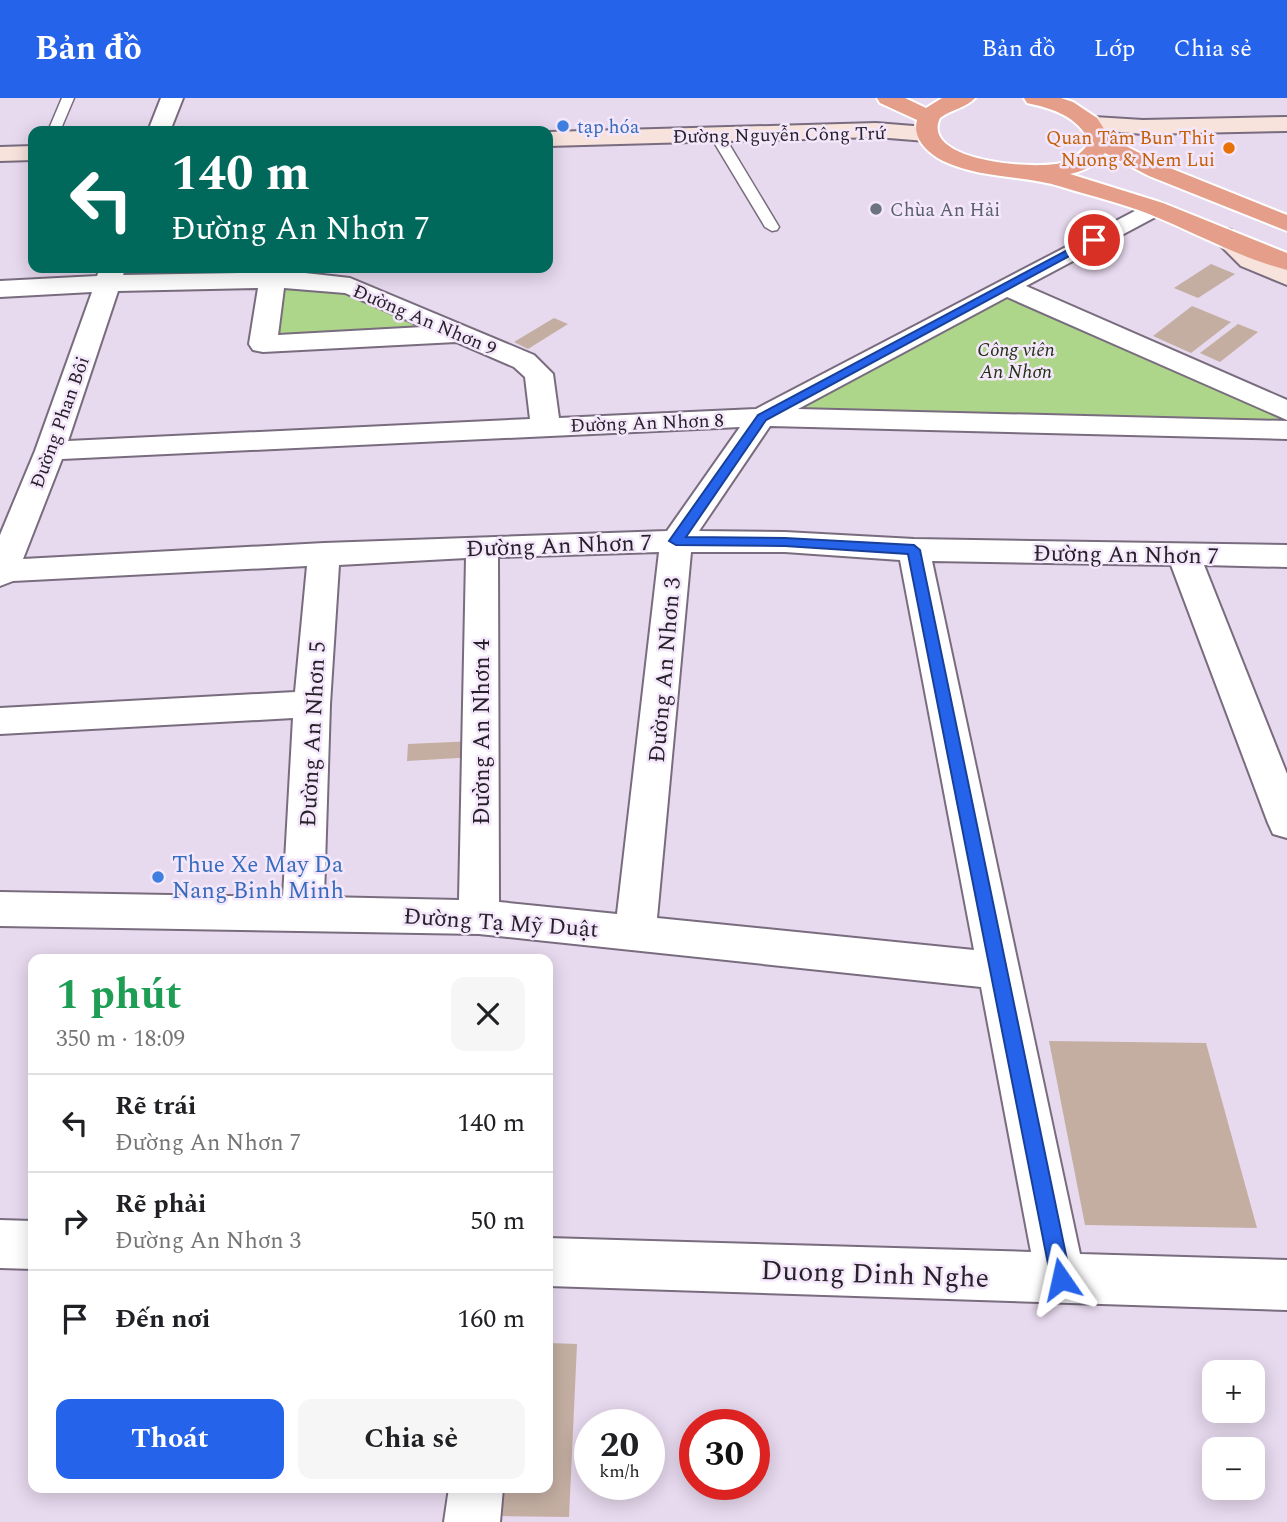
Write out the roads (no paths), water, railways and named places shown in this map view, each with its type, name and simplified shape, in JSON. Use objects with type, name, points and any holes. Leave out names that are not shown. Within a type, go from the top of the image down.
[{"type":"highway","points":[[888,98],[927,126],[934,144],[967,163],[990,169],[1040,172],[1068,167],[1089,159],[1098,133]]},
{"type":"highway","points":[[927,126],[937,108],[964,98]]},
{"type":"highway","points":[[1035,98],[1079,112],[1098,133],[1157,171],[1287,224]]},
{"type":"highway","points":[[1040,172],[1154,208],[1287,262]]},
{"type":"street","points":[[161,126],[172,98]]},
{"type":"street","points":[[1098,133],[1143,127],[1287,124]]},
{"type":"street","name":"Đường Nguyễn Công Trứ","points":[[553,139],[876,130],[927,126]]},
{"type":"street","points":[[0,154],[28,153]]},
{"type":"street","name":"Đường An Nhơn 3","points":[[635,932],[653,782],[676,541],[762,417],[1154,208]]},
{"type":"street","points":[[1222,235],[1250,261],[1287,277]]},
{"type":"street","name":"Đường An Nhơn 9","points":[[0,289],[110,275],[350,286],[524,361],[538,374],[545,426]]},
{"type":"street","name":"Đường Phan Bôi","points":[[1,572],[50,451],[110,275]]},
{"type":"street","points":[[272,281],[263,344],[463,334]]},
{"type":"street","points":[[1006,287],[1287,411]]},
{"type":"street","name":"Đường An Nhơn 8","points":[[50,451],[762,417],[1287,430]]},
{"type":"street","name":"Đường An Nhơn 7","points":[[1,572],[324,554],[676,541],[785,542],[914,550],[1287,556]]},
{"type":"street","name":"Đường An Nhơn 4","points":[[479,917],[482,547]]},
{"type":"street","points":[[914,550],[1061,1279]]},
{"type":"street","name":"Đường An Nhơn 5","points":[[303,914],[312,704],[324,554]]},
{"type":"street","points":[[1184,555],[1287,823]]},
{"type":"street","points":[[0,721],[312,704]]},
{"type":"street","name":"Đường Tạ Mỹ Duật","points":[[0,909],[479,917],[999,971]]},
{"type":"street","points":[[0,1244],[28,1245]]},
{"type":"street","name":"Duong Dinh Nghe","points":[[553,1262],[1287,1285]]},
{"type":"street","points":[[472,1522],[475,1493]]},
{"type":"lane","points":[[56,126],[68,98]]},
{"type":"lane","points":[[716,134],[772,227]]},
{"type":"place","name":"tạp hóa","points":[[563,126]]},
{"type":"place","name":"Quan Tâm Bun Thit Nuong & Nem Lui","points":[[1229,148]]},
{"type":"place","name":"Chùa An Hải","points":[[876,209]]},
{"type":"place","name":"Thue Xe May Da Nang Binh Minh","points":[[158,877]]},
{"type":"park label","name":"Công viên An Nhơn","points":[[1016,360]]}]
